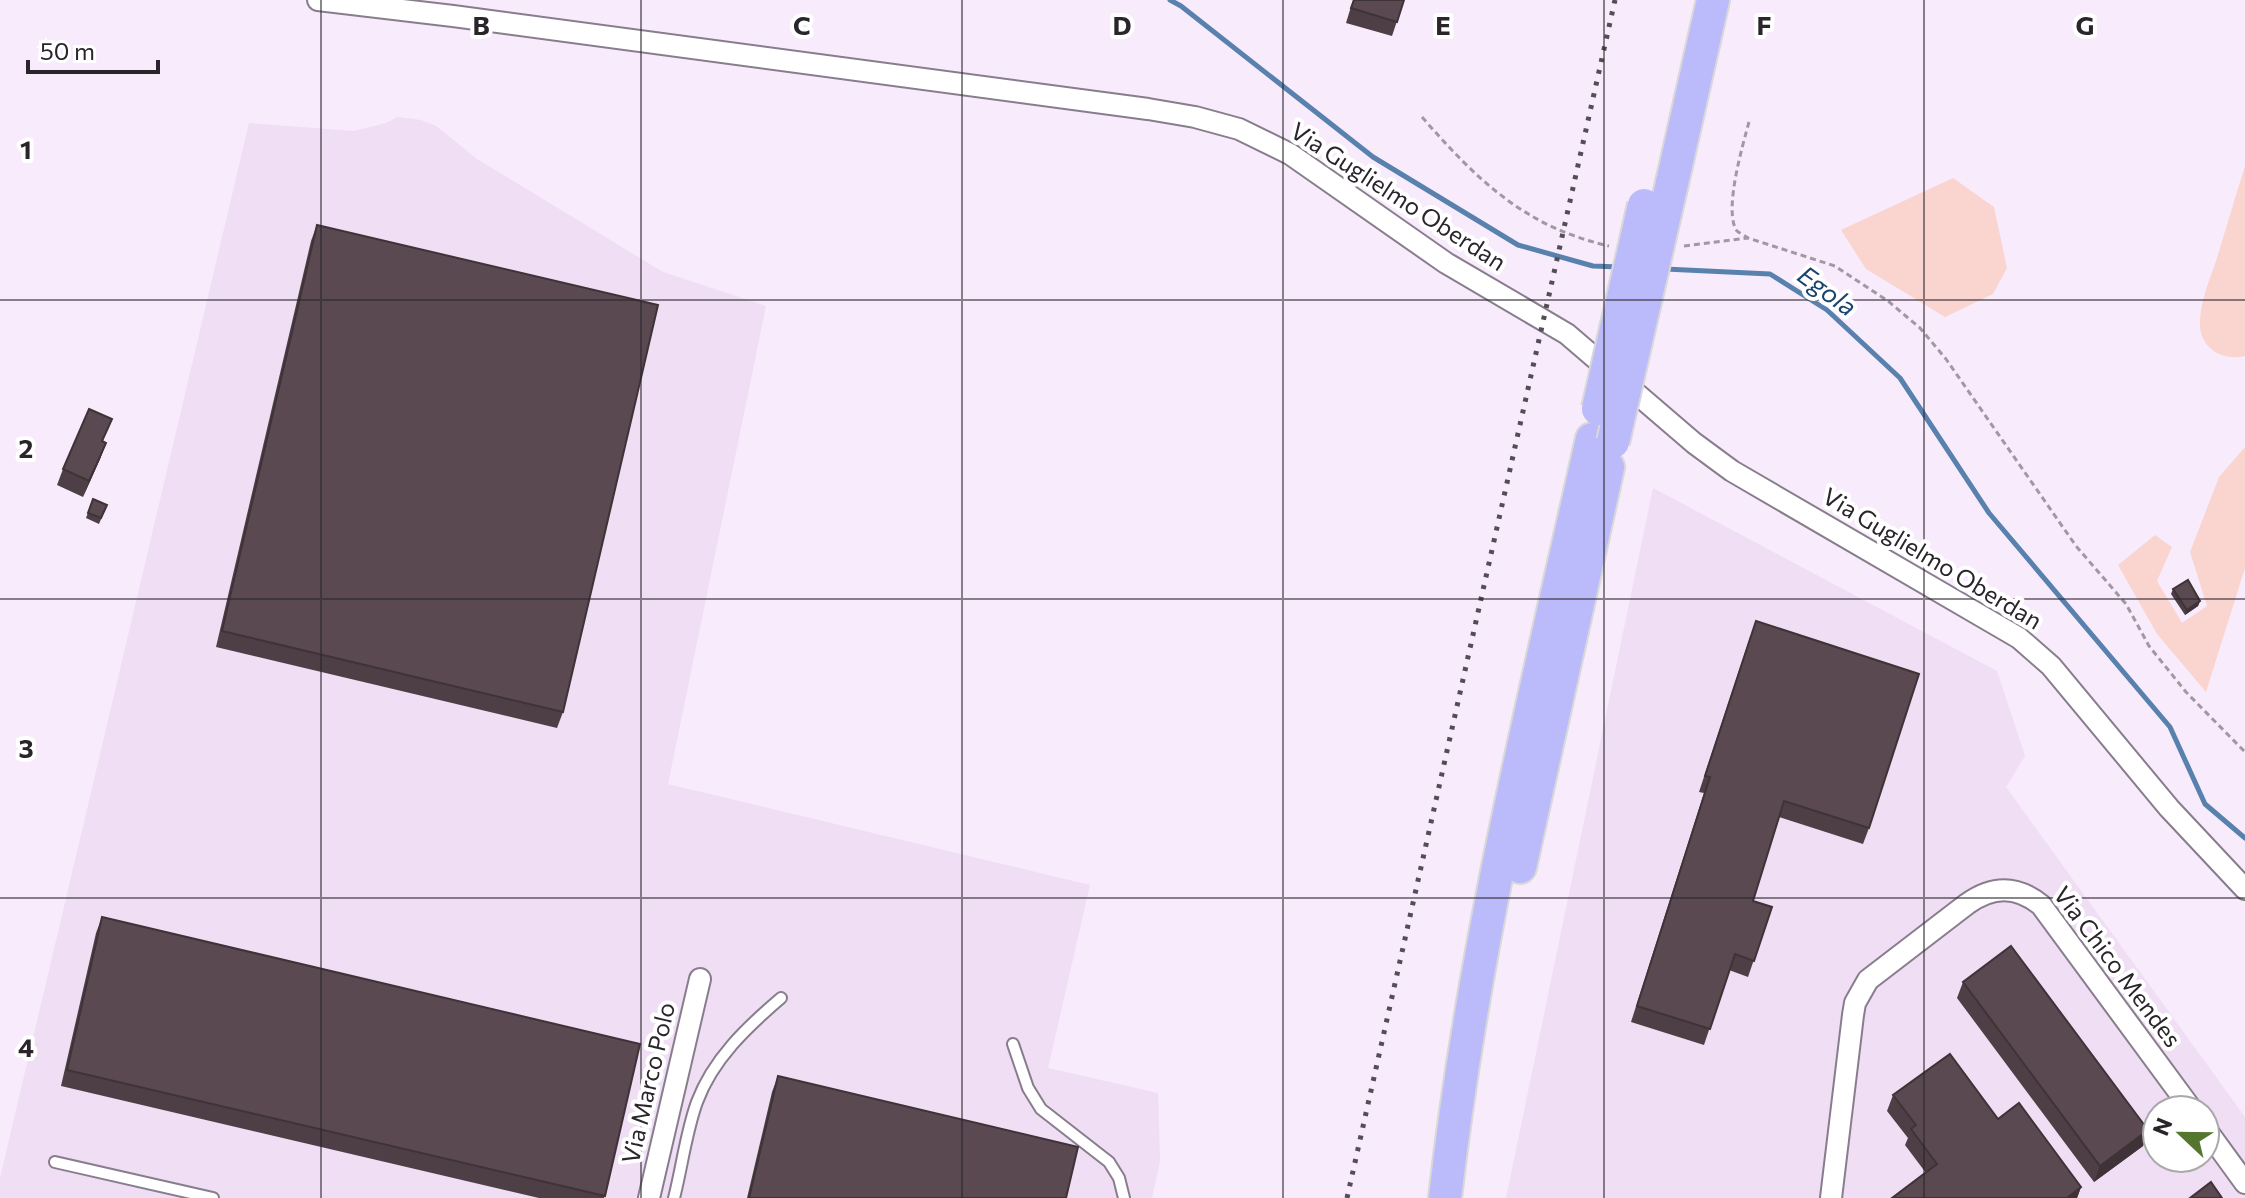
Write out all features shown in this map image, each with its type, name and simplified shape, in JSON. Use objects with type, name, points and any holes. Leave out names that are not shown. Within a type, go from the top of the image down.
[{"type":"highway","points":[[1445,1198],[1467,1029],[1488,915],[1603,440],[1660,183],[1690,0]]},
{"type":"highway","points":[[1660,183],[1713,0]]},
{"type":"highway","points":[[1467,1198],[1491,1021],[1512,901],[1603,440]]},
{"type":"street","name":"Via Guglielmo Oberdan","points":[[318,0],[1135,107],[1195,117],[1239,129],[1290,154],[1446,263],[1567,334],[1694,443],[1732,471],[2019,638],[2051,666],[2169,808],[2245,889]]},
{"type":"street","name":"Via Chico Mendes","points":[[1831,1198],[1855,1003],[1868,980],[1982,893],[1996,889],[2014,890],[2030,896],[2054,922],[2180,1094]]},
{"type":"street","name":"Via Marco Polo","points":[[649,1198],[700,979]]},
{"type":"street","points":[[2221,1150],[2245,1183]]},
{"type":"lane","points":[[674,1198],[697,1102],[717,1063],[748,1027],[781,998]]},
{"type":"lane","points":[[1013,1044],[1028,1088],[1041,1109],[1109,1162],[1119,1178],[1124,1198]]},
{"type":"lane","points":[[55,1162],[213,1198]]},
{"type":"path","points":[[1422,117],[1482,181],[1531,216],[1546,226],[1610,247]]},
{"type":"path","points":[[1749,122],[1736,171],[1733,218],[1737,231],[1748,238],[1835,266],[1888,301],[1920,328],[1946,359],[2069,535],[2126,604],[2149,646],[2186,692],[2245,752]]},
{"type":"path","points":[[1677,247],[1748,238]]},
{"type":"shaded area","points":[[398,117],[436,126],[477,159],[663,272],[766,306],[668,784],[1090,885],[1048,1068],[1158,1093],[1160,1161],[1152,1198],[0,1198],[0,1178],[249,123],[354,131]]},
{"type":"shaded area","points":[[2245,166],[2245,356],[2229,357],[2215,352],[2205,342],[2200,319],[2205,293]]},
{"type":"shaded area","points":[[1953,178],[1994,207],[2007,268],[1993,294],[1945,317],[1866,269],[1841,230]]},
{"type":"shaded area","points":[[2245,447],[2245,568],[2206,692],[2157,634],[2118,565],[2155,535],[2172,547],[2157,581],[2182,623],[2207,606],[2190,552],[2219,477]]},
{"type":"shaded area","points":[[1653,488],[1997,671],[2025,756],[2006,787],[2245,1117],[2245,1198],[1506,1198]]},
{"type":"building","points":[[1354,0],[1404,0],[1397,22],[1351,8]]},
{"type":"building","points":[[317,225],[658,305],[563,712],[222,631]]},
{"type":"building","points":[[89,409],[112,419],[102,441],[106,443],[89,481],[63,469]]},
{"type":"building","points":[[93,499],[107,505],[101,518],[88,513]]},
{"type":"building","points":[[2188,580],[2200,601],[2187,610],[2173,589]]},
{"type":"building","points":[[1756,621],[1919,674],[1869,828],[1784,801],[1753,901],[1772,907],[1754,961],[1735,954],[1710,1029],[1637,1006],[1710,777],[1705,776]]},
{"type":"building","points":[[102,917],[640,1044],[605,1196],[67,1070]]},
{"type":"building","points":[[2011,946],[2141,1121],[2141,1135],[2100,1166],[1963,982]]},
{"type":"building","points":[[1950,1054],[1998,1119],[2019,1103],[2081,1187],[2067,1198],[1892,1198],[1937,1164],[1911,1129],[1916,1125],[1893,1095]]},
{"type":"building","points":[[778,1076],[1078,1147],[1066,1198],[749,1198]]},
{"type":"building","points":[[2211,1182],[2222,1198],[2190,1198]]},
{"type":"waterway","name":"Egola","points":[[1170,0],[1373,157],[1518,245],[1593,266],[1619,267]]},
{"type":"waterway","name":"Egola","points":[[1665,269],[1770,274],[1827,310],[1900,378],[1989,513],[2170,727],[2205,804],[2245,838]]},
{"type":"railway","points":[[1347,1198],[1615,0]]}]
